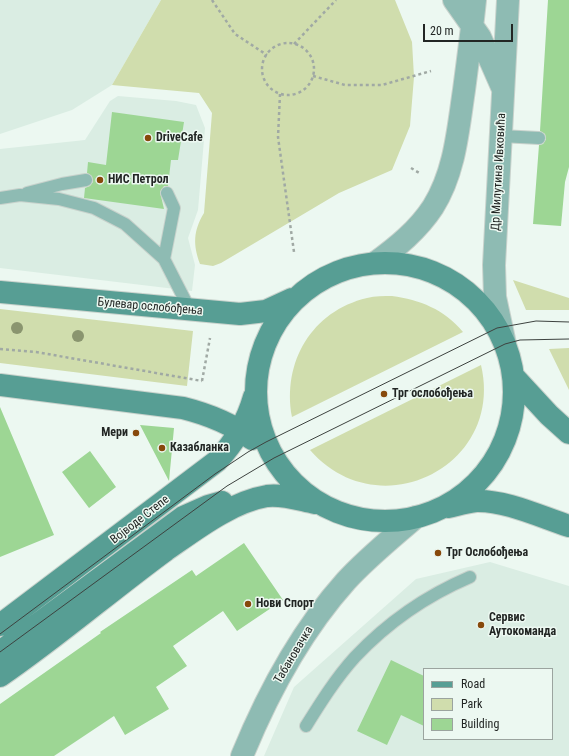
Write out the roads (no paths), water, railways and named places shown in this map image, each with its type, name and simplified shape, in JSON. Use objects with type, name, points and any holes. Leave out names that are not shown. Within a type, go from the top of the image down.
[{"type":"main road","name":"Булевар ослобођења","points":[[441,508],[468,490],[490,467],[505,439],[510,425],[513,408],[512,376],[505,344],[487,313],[461,287],[445,277],[419,267],[392,263],[374,263],[341,270],[310,286],[297,297],[279,317],[266,341],[258,367],[255,394],[262,431],[274,458],[294,484],[322,505],[344,515],[368,520],[392,521],[416,517],[441,508],[476,501],[519,509],[569,526]]},
{"type":"main road","name":"Булевар ослобођења","points":[[0,292],[215,313],[240,314],[266,311],[297,297]]},
{"type":"main road","points":[[512,376],[549,415],[569,433]]},
{"type":"main road","name":"Булевар ослобођења","points":[[0,385],[159,404],[194,411],[240,431],[274,458]]},
{"type":"main road","name":"Војводе Степе","points":[[0,625],[212,465],[229,447],[240,431],[246,421],[255,394]]},
{"type":"main road","name":"Војводе Степе","points":[[0,652],[183,517],[208,506],[227,501],[279,496],[322,505]]},
{"type":"main road","name":"Војводе Степе","points":[[0,676],[127,579],[198,528],[214,518],[261,498]]},
{"type":"street","points":[[454,0],[473,26],[503,90]]},
{"type":"street","points":[[374,263],[398,247],[411,234],[433,207],[443,189],[452,162],[457,137],[473,26],[474,0]]},
{"type":"street","name":"Др Милутина Ивковића","points":[[505,344],[496,305],[494,284],[508,0]]},
{"type":"street","name":"Табановачка","points":[[242,756],[279,679],[299,644],[320,612],[365,562],[416,517]]},
{"type":"lane","points":[[501,136],[539,138]]},
{"type":"lane","points":[[0,198],[86,180]]},
{"type":"lane","points":[[164,260],[174,208],[166,193]]},
{"type":"lane","points":[[20,195],[59,199],[94,208],[125,224],[164,260],[190,310]]},
{"type":"lane","points":[[306,726],[332,685],[356,656],[381,632],[426,599],[470,577]]},
{"type":"tram line","points":[[0,634],[215,474],[266,442],[497,328],[536,321],[569,322]]},
{"type":"tram line","points":[[0,652],[227,486],[274,458],[505,344],[520,340],[569,339]]},
{"type":"place","name":"DriveCafe","points":[[148,138]]},
{"type":"place","name":"НИС Петрол","points":[[100,180]]},
{"type":"place","name":"Трг ослобођења","points":[[384,394]]},
{"type":"place","name":"Мери","points":[[136,433]]},
{"type":"place","name":"Казабланка","points":[[162,448]]},
{"type":"place","name":"Трг Ослобођења","points":[[438,553]]},
{"type":"place","name":"Нови Спорт","points":[[248,604]]},
{"type":"place","name":"Сервис Аутокоманда","points":[[481,625]]}]
